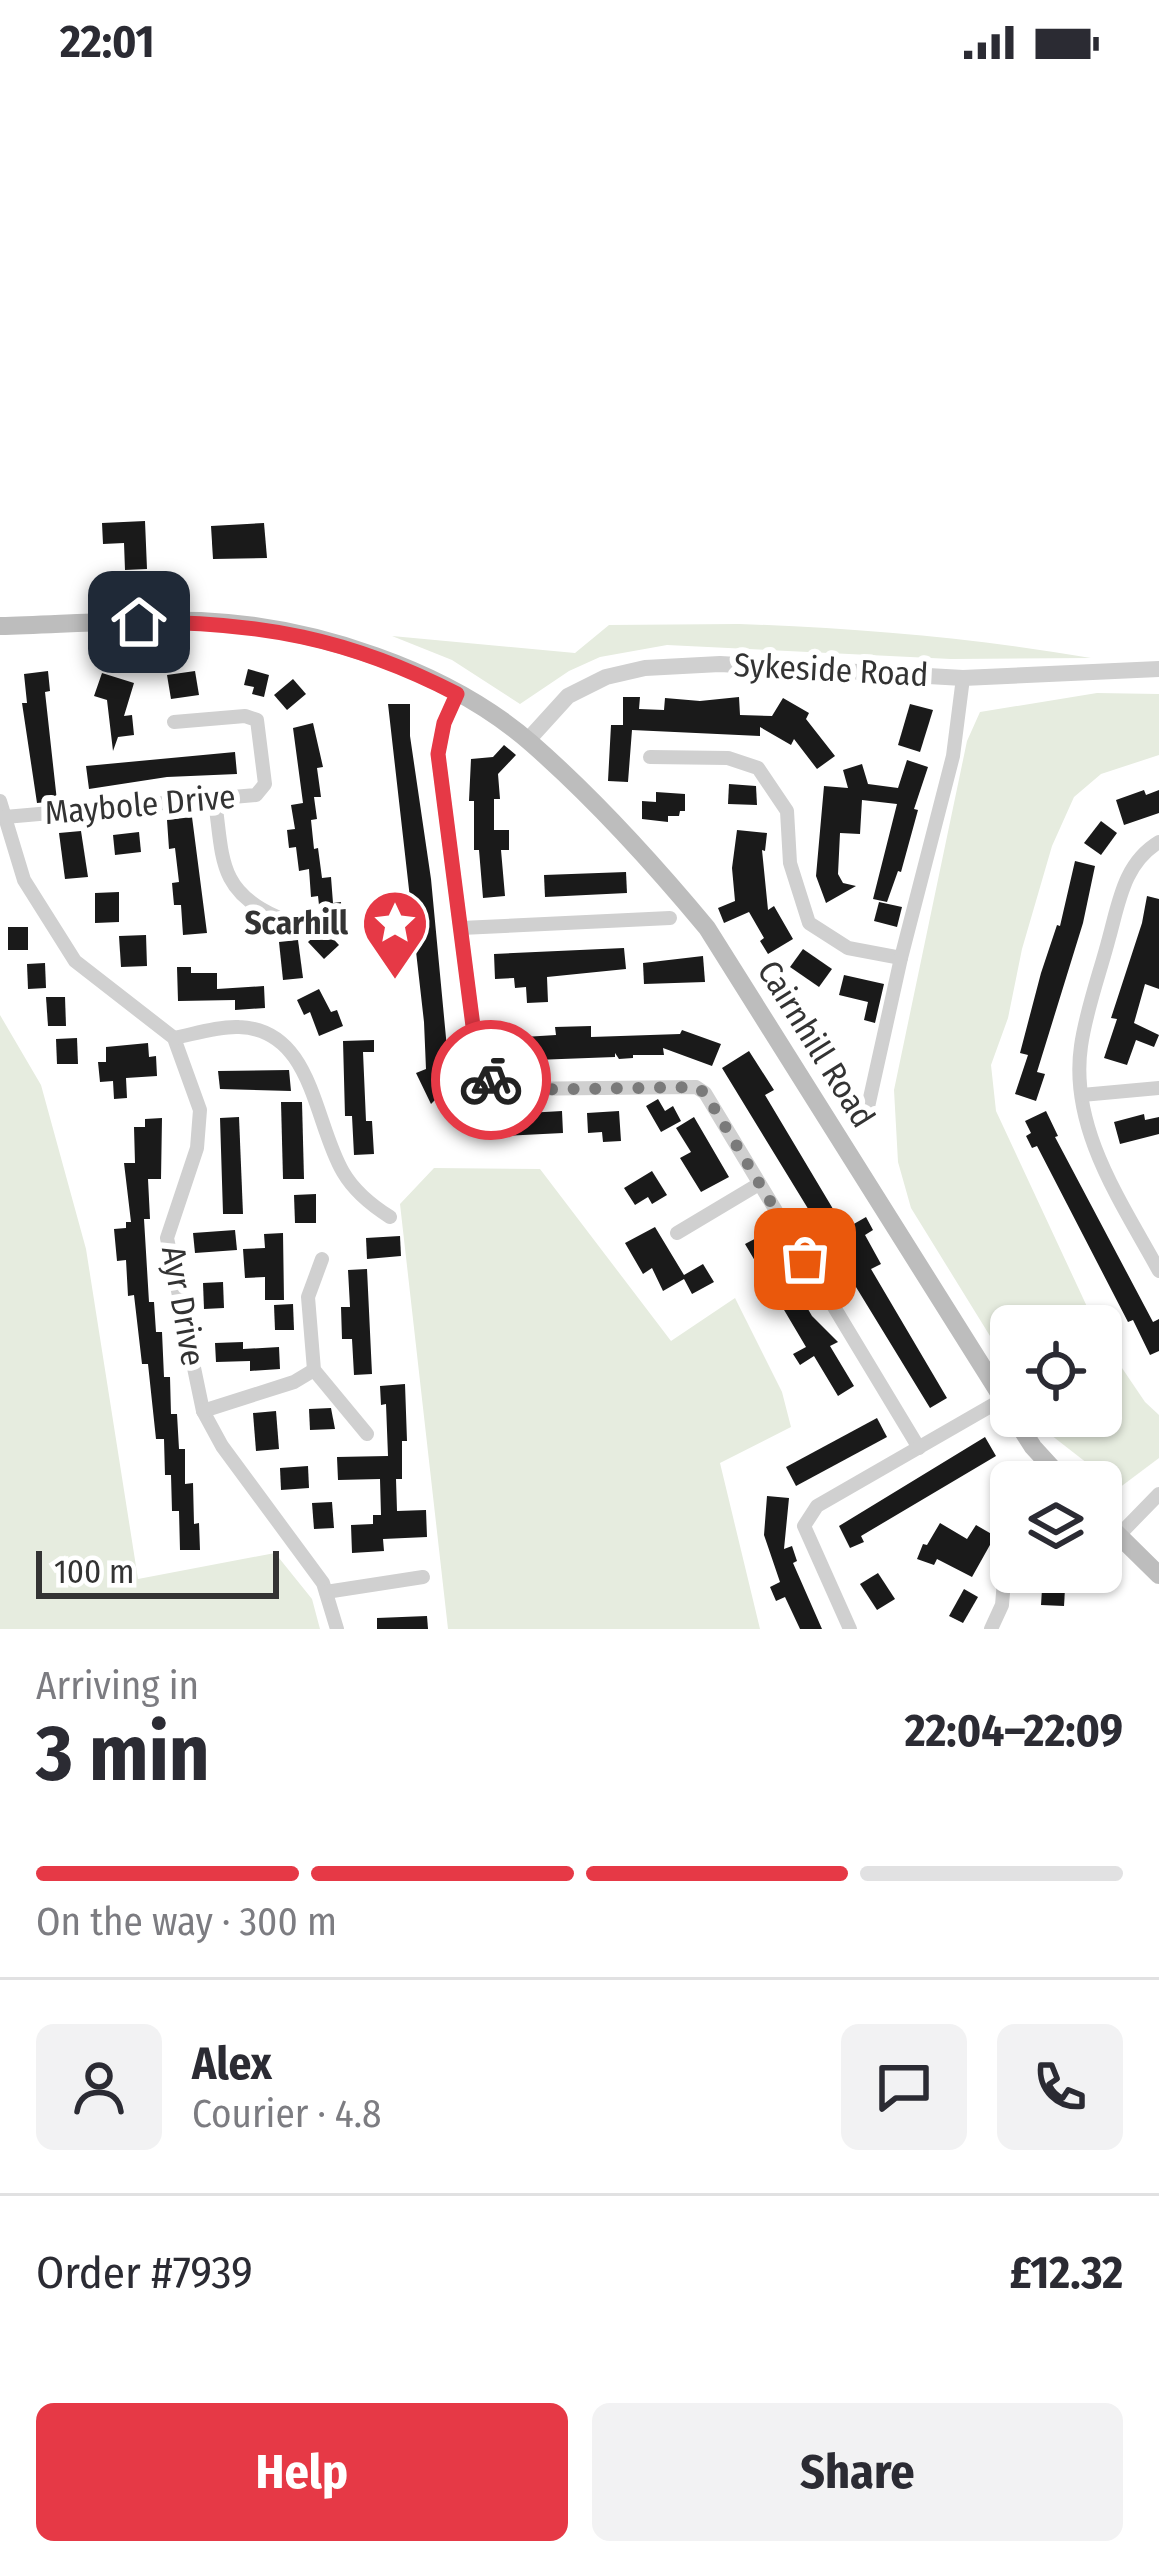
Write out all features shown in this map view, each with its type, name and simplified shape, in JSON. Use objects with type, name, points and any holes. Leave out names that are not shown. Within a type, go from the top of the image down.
[{"type":"main road","name":"Cairnhill Road","points":[[0,626],[204,621],[300,634],[363,652],[457,694],[528,740],[654,864],[707,928],[990,1379]]},
{"type":"main road","name":"Cairnhill Road","points":[[1027,1437],[1046,1461]]},
{"type":"main road","points":[[1122,1537],[1159,1575]]},
{"type":"street","name":"Sykeside Road","points":[[528,740],[568,696],[606,677],[645,668],[720,664],[963,677],[1159,669]]},
{"type":"street","points":[[866,1116],[953,756],[963,677]]},
{"type":"street","points":[[457,694],[444,723],[438,754],[478,1065],[500,1089],[696,1087],[705,1093],[919,1448]]},
{"type":"street","name":"Maybole Drive","points":[[2,809],[215,801],[256,795],[266,784],[257,720],[245,716],[174,722]]},
{"type":"street","points":[[650,757],[728,758],[758,768],[788,811],[790,863],[809,923],[848,948],[901,958]]},
{"type":"street","points":[[215,801],[225,874],[250,905],[277,917]]},
{"type":"street","points":[[2,809],[24,880],[75,961],[174,1038],[238,1027],[269,1033],[297,1059],[342,1171],[368,1203],[390,1217]]},
{"type":"street","points":[[1159,842],[1139,858],[1123,885],[1080,1048],[1082,1095],[1095,1152],[1159,1271]]},
{"type":"street","points":[[461,928],[670,918]]},
{"type":"street","name":"Ayr Drive","points":[[174,1038],[200,1110],[196,1148],[167,1238],[203,1411],[222,1446],[326,1592],[337,1629]]},
{"type":"street","points":[[1082,1095],[1159,1088]]},
{"type":"street","points":[[677,1233],[759,1184]]},
{"type":"street","points":[[322,1259],[308,1297],[314,1370],[367,1434]]},
{"type":"street","points":[[203,1411],[294,1382],[314,1370]]},
{"type":"street","points":[[850,1629],[804,1526],[817,1506],[919,1448],[990,1417]]},
{"type":"street","points":[[1122,1531],[1159,1493]]},
{"type":"street","points":[[326,1592],[423,1577]]},
{"type":"street","points":[[992,1629],[1002,1593]]},
{"type":"shaded area","points":[[739,624],[915,635],[1091,658],[951,659],[667,645],[600,657],[569,671],[520,704],[452,660],[392,636],[575,653],[609,625]]},
{"type":"shaded area","points":[[1097,693],[1159,694],[1159,755],[1101,774],[1074,797],[1052,846],[1008,1018],[991,1065],[996,1111],[1086,1305],[990,1305],[990,1336],[911,1208],[898,1162],[894,1090],[967,741],[980,712]]},
{"type":"shaded area","points":[[0,1015],[41,1085],[86,1249],[138,1579],[275,1553],[312,1599],[320,1629],[0,1629]]},
{"type":"shaded area","points":[[434,1168],[540,1169],[671,1341],[735,1298],[782,1392],[791,1427],[720,1463],[760,1629],[448,1629],[400,1204]]},
{"type":"shaded area","points":[[1122,1368],[1159,1415],[1159,1458],[1122,1486],[1122,1461],[1084,1461],[1054,1437],[1122,1437]]},
{"type":"building","points":[[145,521],[147,569],[125,570],[124,543],[103,544],[102,523]]},
{"type":"building","points":[[264,523],[267,558],[213,559],[211,526]]},
{"type":"building","points":[[248,669],[269,675],[264,697],[252,694],[254,687],[244,685]]},
{"type":"building","points":[[48,671],[50,691],[45,692],[57,801],[37,803],[22,703],[27,703],[24,674]]},
{"type":"building","points":[[195,671],[199,695],[171,699],[167,675]]},
{"type":"building","points":[[102,673],[134,683],[124,716],[132,715],[134,735],[118,737],[113,751],[107,700],[94,696]]},
{"type":"building","points":[[293,679],[306,694],[287,710],[274,695]]},
{"type":"building","points":[[623,697],[640,697],[639,709],[664,710],[665,698],[739,697],[740,715],[772,716],[783,698],[809,713],[806,719],[835,756],[817,769],[794,739],[791,745],[760,727],[760,736],[632,730],[628,782],[608,781],[611,725],[623,725]]},
{"type":"building","points":[[388,704],[410,704],[448,1059],[452,1058],[459,1079],[473,1095],[449,1116],[435,1100],[431,1104],[416,1073],[426,1069],[424,1022]]},
{"type":"building","points":[[910,704],[933,710],[920,752],[898,745]]},
{"type":"building","points":[[313,723],[323,767],[317,768],[321,797],[314,797],[317,819],[311,820],[314,849],[318,848],[322,878],[331,877],[333,903],[341,902],[342,921],[321,923],[318,896],[311,897],[309,869],[299,871],[296,847],[289,848],[287,830],[295,829],[291,805],[303,803],[293,728]]},
{"type":"building","points":[[504,745],[516,755],[498,774],[500,799],[494,799],[494,830],[509,830],[509,850],[501,850],[505,896],[483,898],[479,850],[474,850],[474,801],[469,801],[471,759],[493,757]]},
{"type":"building","points":[[235,752],[237,774],[167,777],[89,789],[86,766]]},
{"type":"building","points":[[907,760],[928,767],[901,872],[887,902],[873,899],[897,804],[862,800],[860,834],[840,833],[838,874],[843,883],[856,886],[826,903],[816,876],[824,786],[848,788],[843,770],[862,764],[868,784],[898,788]]},
{"type":"building","points":[[729,784],[756,786],[757,805],[728,804]]},
{"type":"building","points":[[1144,790],[1146,795],[1159,790],[1159,813],[1124,825],[1116,800]]},
{"type":"building","points":[[656,792],[685,794],[685,811],[668,816],[668,822],[642,819],[642,801],[656,802]]},
{"type":"building","points":[[192,817],[207,933],[183,935],[181,905],[174,905],[172,883],[179,882],[167,820]]},
{"type":"building","points":[[1101,821],[1117,833],[1101,855],[1084,843]]},
{"type":"building","points":[[737,830],[767,833],[762,850],[768,910],[774,906],[793,939],[768,954],[749,912],[724,923],[718,908],[735,901],[732,868]]},
{"type":"building","points":[[81,831],[88,877],[65,879],[59,833]]},
{"type":"building","points":[[139,832],[141,852],[115,855],[113,835]]},
{"type":"building","points":[[1075,861],[1095,866],[1083,923],[1037,1072],[1045,1074],[1036,1101],[1015,1094],[1028,1055],[1020,1053]]},
{"type":"building","points":[[626,872],[627,893],[545,897],[544,875]]},
{"type":"building","points":[[119,892],[119,922],[95,923],[95,893]]},
{"type":"building","points":[[1147,896],[1159,899],[1159,989],[1145,984],[1134,1023],[1159,1035],[1154,1047],[1136,1040],[1127,1065],[1104,1058]]},
{"type":"building","points":[[879,902],[902,907],[897,927],[874,921]]},
{"type":"building","points":[[8,927],[28,927],[28,950],[8,950]]},
{"type":"building","points":[[323,928],[339,945],[324,959],[308,942]]},
{"type":"building","points":[[146,935],[147,966],[121,967],[119,936]]},
{"type":"building","points":[[298,940],[303,978],[283,980],[279,942]]},
{"type":"building","points":[[624,948],[626,969],[547,977],[548,1002],[527,1003],[526,987],[515,988],[514,978],[495,979],[494,954]]},
{"type":"building","points":[[803,949],[832,969],[819,987],[790,967]]},
{"type":"building","points":[[703,956],[705,982],[644,984],[643,963]]},
{"type":"building","points":[[45,963],[46,988],[28,989],[27,964]]},
{"type":"building","points":[[177,967],[191,967],[191,973],[217,973],[217,989],[264,986],[265,1008],[235,1010],[235,1000],[178,1001]]},
{"type":"building","points":[[844,975],[884,984],[875,1023],[864,1020],[868,1002],[839,995]]},
{"type":"building","points":[[319,989],[331,1012],[337,1010],[343,1026],[319,1036],[310,1012],[304,1015],[297,1000]]},
{"type":"building","points":[[46,997],[65,997],[66,1026],[48,1026]]},
{"type":"building","points":[[591,1026],[591,1037],[680,1034],[682,1030],[721,1044],[712,1066],[663,1048],[664,1055],[633,1058],[619,1059],[615,1053],[615,1057],[507,1061],[506,1038],[556,1035],[555,1027]]},
{"type":"building","points":[[77,1038],[78,1064],[57,1064],[56,1039]]},
{"type":"building","points":[[374,1040],[374,1052],[363,1052],[366,1121],[372,1121],[374,1154],[354,1155],[352,1116],[345,1116],[343,1041]]},
{"type":"building","points":[[148,1043],[149,1057],[156,1056],[157,1076],[126,1078],[127,1098],[114,1099],[113,1081],[100,1082],[98,1062],[106,1062],[106,1047]]},
{"type":"building","points":[[749,1051],[774,1090],[765,1095],[845,1229],[866,1217],[873,1230],[865,1235],[881,1264],[871,1269],[947,1398],[930,1408],[722,1068]]},
{"type":"building","points":[[289,1070],[291,1091],[220,1089],[218,1071]]},
{"type":"building","points":[[658,1099],[665,1111],[673,1106],[681,1121],[661,1132],[646,1106]]},
{"type":"building","points":[[281,1102],[302,1102],[304,1179],[283,1179]]},
{"type":"building","points":[[477,1107],[527,1119],[527,1113],[562,1111],[563,1133],[505,1136],[472,1129]]},
{"type":"building","points":[[619,1111],[621,1141],[603,1142],[602,1132],[588,1133],[587,1113]]},
{"type":"building","points":[[1046,1111],[1055,1137],[1153,1322],[1159,1319],[1159,1351],[1150,1355],[1133,1320],[1128,1322],[1037,1146],[1032,1148],[1025,1121]]},
{"type":"building","points":[[1144,1114],[1145,1120],[1159,1117],[1159,1134],[1120,1144],[1114,1122]]},
{"type":"building","points":[[239,1117],[243,1214],[223,1214],[220,1118]]},
{"type":"building","points":[[694,1117],[729,1177],[701,1192],[680,1158],[691,1152],[676,1128]]},
{"type":"building","points":[[162,1118],[161,1179],[148,1179],[150,1219],[144,1219],[149,1302],[154,1302],[156,1332],[162,1332],[164,1377],[170,1377],[179,1449],[185,1449],[185,1484],[193,1483],[200,1550],[180,1550],[179,1511],[172,1511],[164,1439],[156,1439],[148,1364],[142,1364],[134,1295],[128,1296],[126,1260],[117,1261],[114,1229],[126,1228],[126,1222],[131,1222],[124,1163],[135,1163],[134,1127],[145,1127],[145,1119]]},
{"type":"building","points":[[652,1171],[667,1195],[652,1204],[648,1197],[635,1205],[624,1188]]},
{"type":"building","points":[[316,1194],[316,1223],[295,1223],[294,1195]]},
{"type":"building","points":[[655,1227],[684,1275],[703,1264],[714,1282],[692,1294],[684,1279],[663,1291],[652,1268],[643,1274],[625,1243]]},
{"type":"building","points":[[235,1230],[237,1250],[195,1253],[193,1233]]},
{"type":"building","points":[[283,1233],[284,1300],[265,1300],[265,1277],[245,1278],[243,1249],[265,1248],[264,1234]]},
{"type":"building","points":[[764,1234],[812,1316],[838,1342],[830,1346],[854,1386],[838,1396],[814,1356],[800,1365],[793,1354],[806,1347],[745,1244]]},
{"type":"building","points":[[400,1236],[401,1256],[367,1259],[366,1238]]},
{"type":"building","points":[[367,1269],[372,1374],[354,1375],[352,1339],[342,1339],[341,1307],[350,1307],[348,1270]]},
{"type":"building","points":[[223,1282],[224,1308],[204,1309],[203,1283]]},
{"type":"building","points":[[293,1304],[294,1330],[275,1330],[274,1305]]},
{"type":"building","points":[[243,1342],[243,1349],[279,1347],[280,1369],[250,1371],[250,1361],[216,1362],[215,1343]]},
{"type":"building","points":[[405,1384],[407,1441],[402,1441],[402,1479],[396,1479],[397,1511],[426,1510],[427,1537],[383,1539],[384,1551],[352,1553],[351,1525],[373,1524],[373,1515],[381,1515],[380,1479],[338,1480],[337,1457],[388,1456],[386,1404],[381,1405],[380,1386]]},
{"type":"building","points":[[331,1408],[335,1429],[310,1430],[309,1409]]},
{"type":"building","points":[[276,1411],[279,1449],[256,1451],[253,1413]]},
{"type":"building","points":[[877,1418],[887,1437],[796,1486],[786,1467]]},
{"type":"building","points":[[985,1437],[996,1456],[861,1536],[864,1542],[850,1548],[839,1526]]},
{"type":"building","points":[[308,1466],[309,1488],[281,1490],[280,1468]]},
{"type":"building","points":[[767,1496],[789,1498],[784,1549],[792,1546],[797,1561],[793,1563],[822,1629],[800,1629],[785,1597],[776,1601],[770,1587],[780,1582],[764,1535]]},
{"type":"building","points":[[332,1502],[334,1528],[314,1529],[312,1503]]},
{"type":"building","points":[[940,1523],[967,1539],[976,1525],[990,1533],[990,1545],[972,1577],[937,1559],[934,1565],[917,1559],[923,1544],[927,1545]]},
{"type":"building","points":[[878,1573],[895,1599],[877,1610],[860,1584]]},
{"type":"building","points":[[964,1589],[978,1597],[963,1623],[949,1616]]},
{"type":"building","points":[[1042,1593],[1065,1593],[1064,1606],[1041,1605]]},
{"type":"building","points":[[427,1616],[428,1629],[377,1629],[377,1618]]},
{"type":"way so far","points":[[491,1080],[500,1089],[512,1090],[696,1087],[705,1093],[805,1259]]},
{"type":"place","name":"Scarhill","points":[[395,982]]},
{"type":"route","points":[[139,622],[204,621],[300,634],[363,652],[457,694],[444,723],[438,754],[478,1065],[491,1080]]}]
